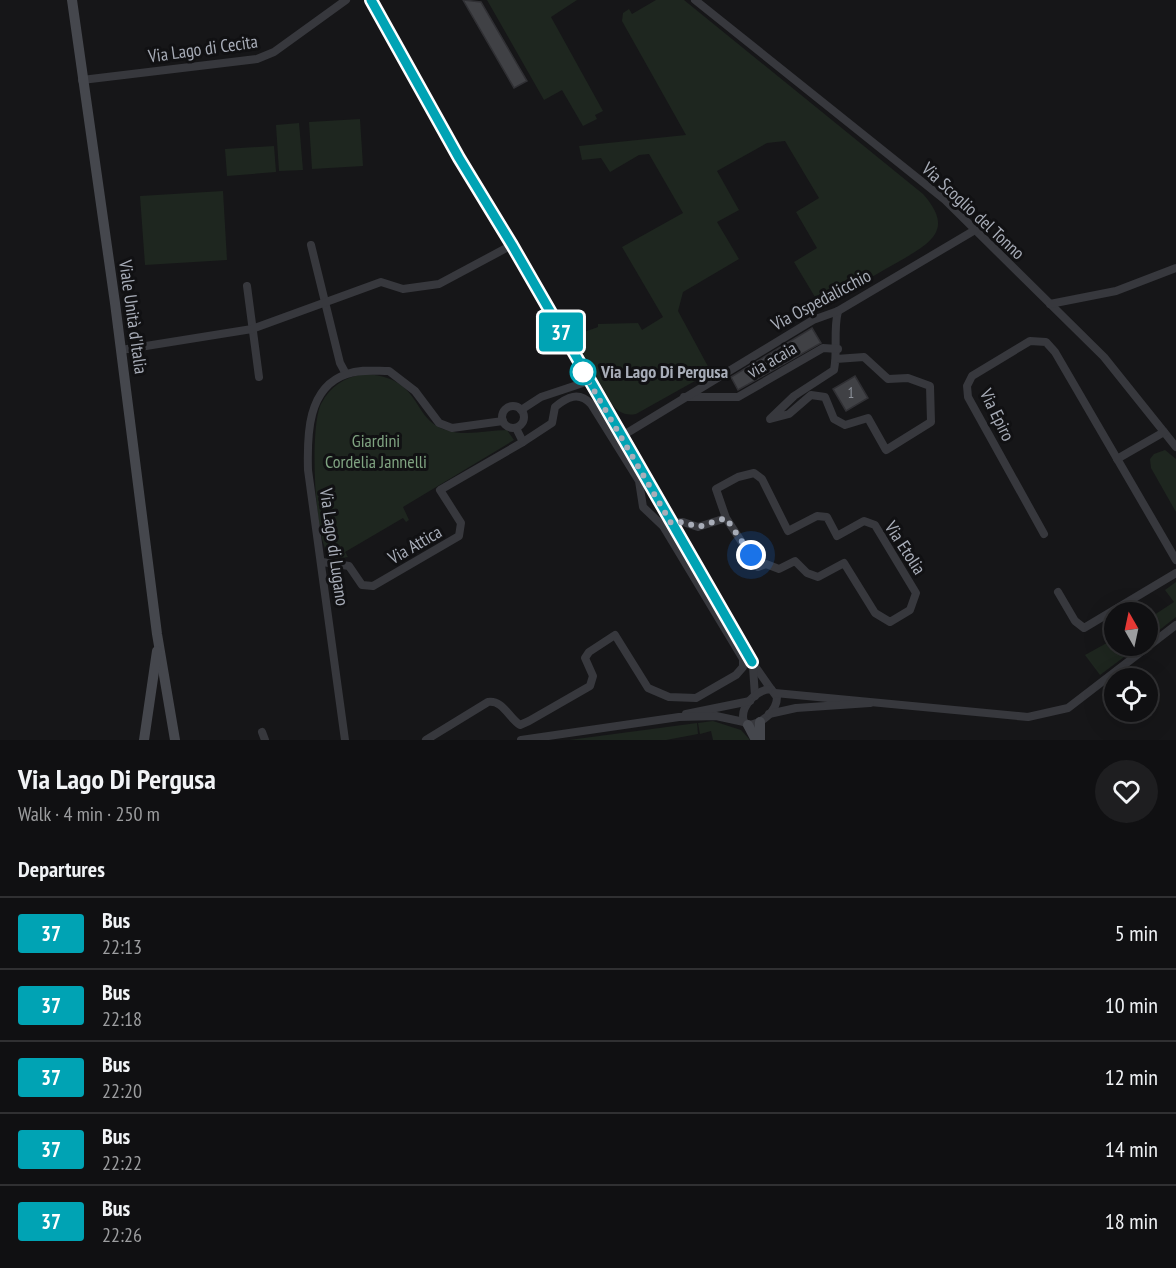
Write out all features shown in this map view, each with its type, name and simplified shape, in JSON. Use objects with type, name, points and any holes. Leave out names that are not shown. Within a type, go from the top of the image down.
[{"type":"main road","name":"Viale Unità d'Italia","points":[[72,0],[159,639],[175,740]]},
{"type":"main road","name":"Viale Unità d'Italia","points":[[144,740],[159,639]]},
{"type":"main road","points":[[758,740],[760,722]]},
{"type":"main road","points":[[746,724],[758,740]]},
{"type":"street","name":"Via Lago di Cecita","points":[[82,80],[257,59],[274,52],[346,0]]},
{"type":"street","points":[[371,0],[459,158],[512,245],[671,523],[752,662],[773,691],[777,705],[760,722],[746,724],[716,716],[679,717],[521,740]]},
{"type":"street","name":"Via Scoglio del Tonno","points":[[695,0],[945,200],[1104,357],[1176,447]]},
{"type":"street","name":"Via Ospedalicchio","points":[[622,436],[682,397],[813,320],[838,311],[975,230]]},
{"type":"street","points":[[311,245],[340,363],[346,374],[389,371],[416,391],[439,423],[452,428],[503,421]]},
{"type":"street","points":[[121,350],[252,329],[381,282],[403,289],[439,284],[512,245]]},
{"type":"street","points":[[1050,304],[1116,291],[1176,268]]},
{"type":"street","points":[[247,286],[259,377]]},
{"type":"street","points":[[836,359],[864,357],[888,379],[908,378],[930,386],[931,422],[886,450],[868,418],[845,425],[834,419],[825,397],[812,395],[789,414],[770,419],[794,396],[834,370],[836,359],[838,349],[834,327],[838,311]]},
{"type":"street","name":"Via Epiro","points":[[1044,534],[968,397],[967,386],[972,376],[1030,341],[1046,342],[1055,352],[1117,459]]},
{"type":"street","name":"via acaia","points":[[682,397],[738,397],[823,348],[838,349]]},
{"type":"street","name":"Via Lago di Lugano","points":[[345,740],[308,470],[307,433],[317,399],[332,383],[346,374]]},
{"type":"street","points":[[521,410],[541,398],[589,381]]},
{"type":"street","name":"Via Attica","points":[[322,562],[349,566],[362,585],[374,586],[459,536],[461,523],[440,490],[552,423],[555,407],[565,399],[577,395],[585,397],[639,481],[643,507]]},
{"type":"street","points":[[516,428],[507,426],[503,421],[503,414],[507,408],[514,407],[521,410]]},
{"type":"street","points":[[516,428],[524,420],[521,410]]},
{"type":"street","points":[[516,428],[523,442]]},
{"type":"street","points":[[1164,432],[1117,459],[1176,560]]},
{"type":"street","name":"Via Etolia","points":[[754,472],[762,479],[788,531],[817,516],[827,517],[837,536],[864,521],[875,525],[916,593],[910,610],[890,622],[875,613],[844,563],[818,577],[807,573],[795,561],[779,569],[766,564],[758,567],[726,518],[716,489],[738,477],[754,472]]},
{"type":"street","points":[[426,740],[488,702],[496,701],[509,718],[520,725],[529,721],[590,686],[593,676],[585,658],[589,652],[615,635],[648,688],[669,697],[696,698],[736,675],[743,667],[743,659],[663,526],[643,507],[658,499]]},
{"type":"street","points":[[671,523],[683,522],[698,527],[726,518]]},
{"type":"street","points":[[1058,592],[1075,621],[1084,628],[1176,573]]},
{"type":"street","points":[[746,724],[743,713],[752,699],[760,692],[773,691],[872,703],[1028,717],[1068,708],[1176,625]]},
{"type":"street","points":[[752,662],[752,699]]},
{"type":"street","points":[[679,717],[697,710],[752,699]]},
{"type":"street","points":[[769,714],[796,708],[861,706],[872,703]]},
{"type":"green space","points":[[487,0],[577,0],[551,17],[603,111],[595,115],[597,119],[583,126],[562,90],[544,100]]},
{"type":"green space","points":[[656,0],[684,0],[923,194],[932,206],[938,226],[929,242],[850,290],[844,281],[815,297],[794,262],[817,248],[796,212],[819,198],[785,141],[767,143],[717,171],[739,210],[717,222],[739,259],[683,292],[678,311],[711,372],[636,414],[625,414],[611,403],[573,336],[598,327],[598,324],[638,323],[642,330],[663,317],[622,247],[683,213],[649,154],[639,155],[610,172],[601,158],[582,160],[579,146],[686,135],[622,21],[623,13],[629,9],[632,14]]},
{"type":"green space","points":[[360,119],[363,166],[312,169],[309,122]]},
{"type":"green space","points":[[299,123],[303,170],[279,171],[276,125]]},
{"type":"green space","points":[[274,146],[276,172],[227,176],[225,149]]},
{"type":"green space","points":[[223,191],[227,260],[145,265],[140,196]]},
{"type":"green space","name":"Giardini Cordelia Jannelli","points":[[364,374],[397,382],[407,390],[426,417],[435,425],[446,430],[469,433],[507,430],[514,440],[403,507],[409,520],[406,522],[403,518],[345,552],[348,557],[336,559],[326,550],[319,521],[316,500],[315,433],[321,404],[334,387],[344,380]]},
{"type":"green space","points":[[1165,450],[1176,459],[1176,512],[1151,468],[1150,459],[1154,454]]},
{"type":"green space","points":[[1176,582],[1176,617],[1158,631],[1158,612],[1174,602],[1165,590]]},
{"type":"green space","points":[[1104,645],[1104,656],[1125,656],[1109,668],[1104,668],[1104,672],[1100,675],[1085,655]]},
{"type":"green space","points":[[713,721],[741,730],[750,740],[713,740],[711,731],[700,734],[698,723]]},
{"type":"green space","points":[[697,723],[698,734],[666,740],[569,740]]},
{"type":"building","points":[[463,0],[481,2],[527,81],[514,88]]},
{"type":"building","points":[[812,328],[821,343],[738,390],[731,377]]},
{"type":"building","points":[[855,376],[868,398],[846,411],[833,389]]},
{"type":"bus line","name":"37","points":[[371,0],[459,158],[512,245],[752,662]]},
{"type":"place","name":"Via Lago Di Pergusa","points":[[583,372]]},
{"type":"route","points":[[583,372],[578,363],[671,523],[683,522],[698,527],[726,518],[751,555]]}]
